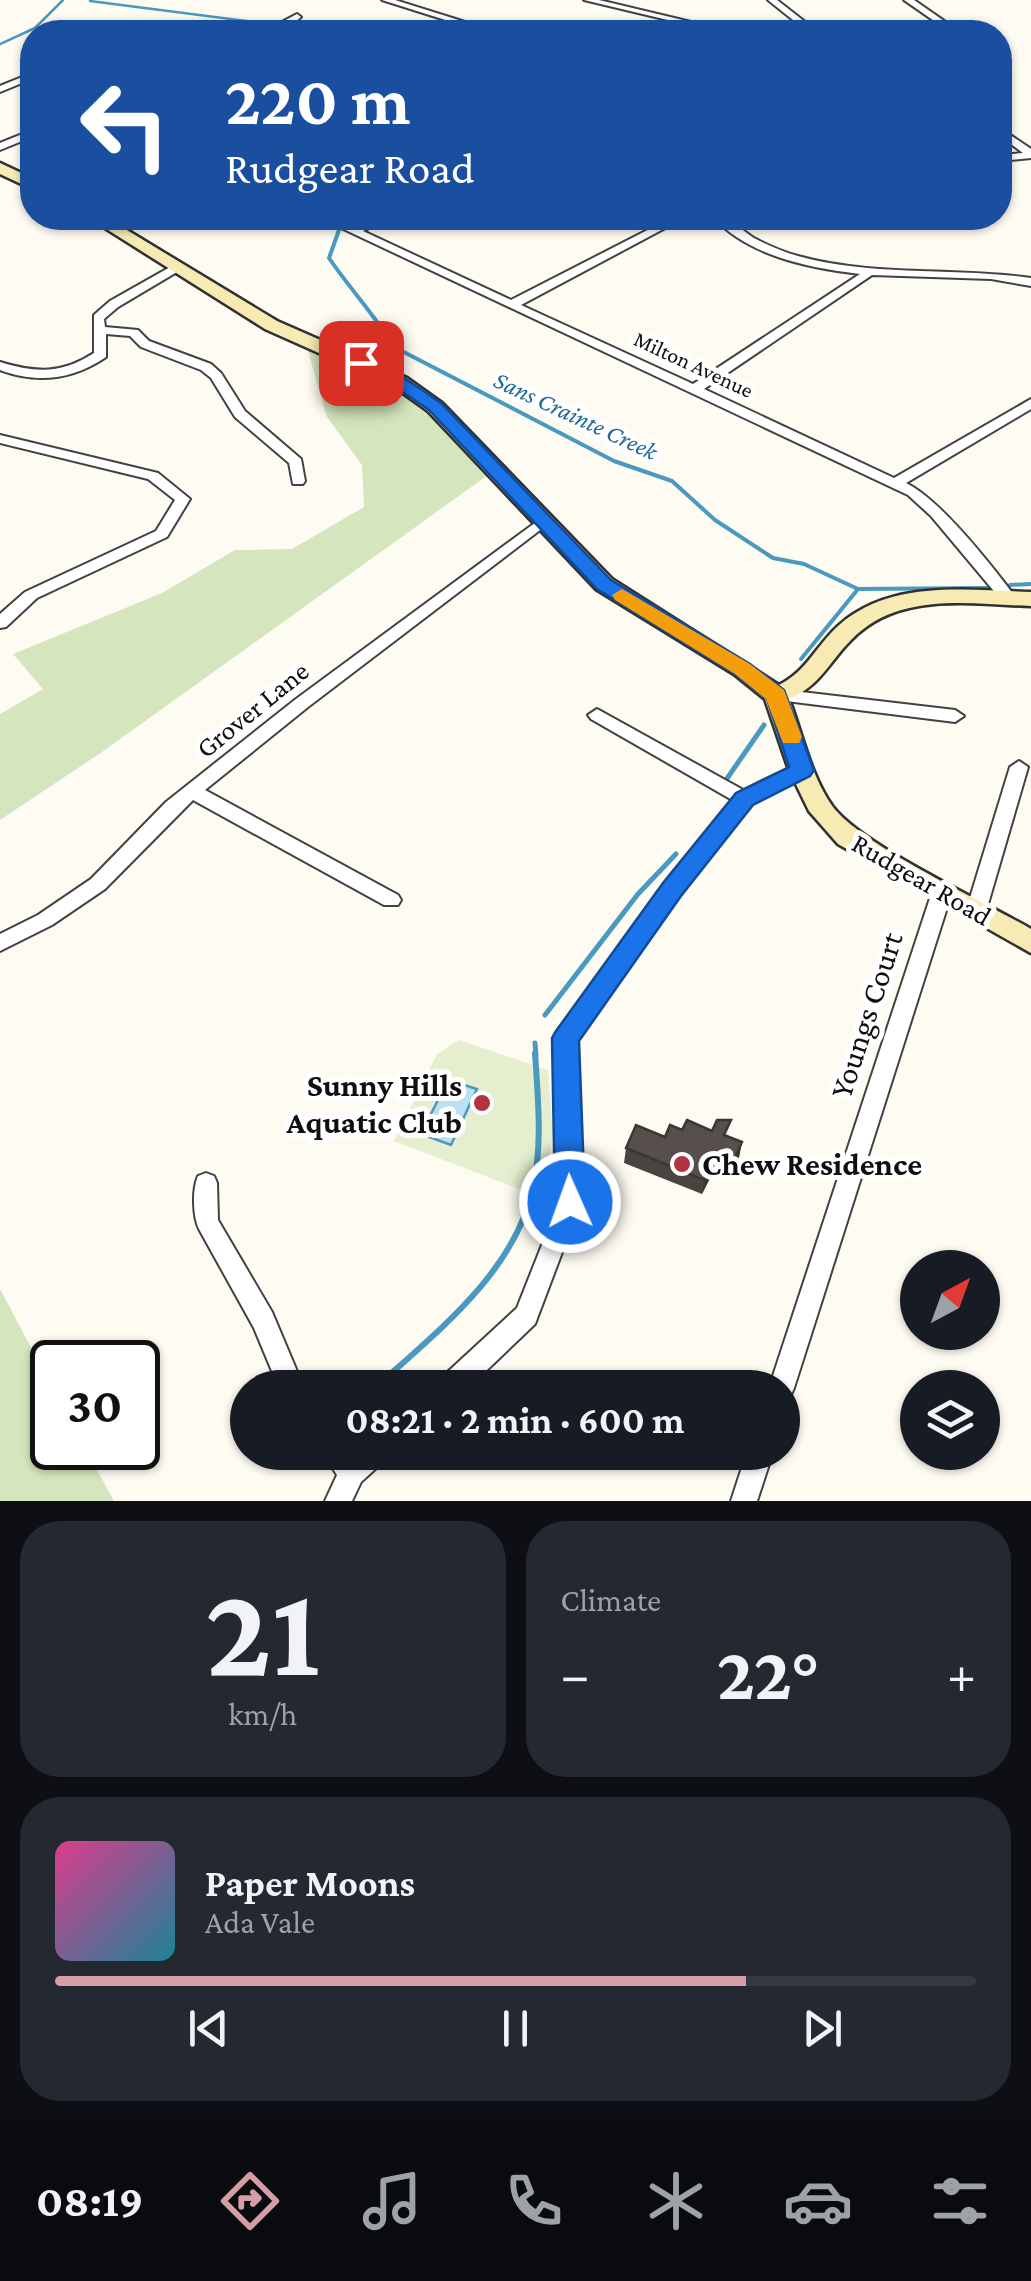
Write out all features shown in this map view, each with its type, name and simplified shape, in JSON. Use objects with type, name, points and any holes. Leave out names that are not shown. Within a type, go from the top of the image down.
[{"type":"street","points":[[386,0],[454,20]]},
{"type":"street","points":[[588,0],[676,20]]},
{"type":"street","points":[[772,0],[798,20]]},
{"type":"street","points":[[908,0],[937,20]]},
{"type":"street","points":[[116,230],[271,325],[400,382],[435,407],[604,584],[742,669],[776,695],[955,716]]},
{"type":"street","points":[[513,304],[656,230]]},
{"type":"street","points":[[734,230],[776,252],[867,274],[1031,282]]},
{"type":"street","name":"Milton Avenue","points":[[354,231],[913,492],[1020,599]]},
{"type":"street","points":[[0,366],[40,377],[62,376],[101,354],[98,318],[114,304],[176,269]]},
{"type":"street","points":[[696,389],[867,274]]},
{"type":"street","points":[[100,330],[134,333],[144,344],[206,367],[240,414],[296,462],[298,481]]},
{"type":"street","points":[[896,483],[1031,403]]},
{"type":"street","points":[[0,439],[153,476],[183,499],[162,534],[31,595],[0,622]]},
{"type":"street","name":"Grover Lane","points":[[0,943],[45,920],[98,884],[172,807],[543,521]]},
{"type":"street","points":[[776,695],[812,677],[842,636],[871,610],[907,600],[1020,599]]},
{"type":"street","name":"Rudgear Road","points":[[776,695],[802,770],[822,811],[847,837],[1031,942]]},
{"type":"street","points":[[598,715],[744,799]]},
{"type":"street","points":[[976,911],[1018,766]]},
{"type":"street","points":[[468,1370],[526,1316],[570,1202],[565,1038],[672,890],[744,799],[802,770]]},
{"type":"street","points":[[193,792],[391,900]]},
{"type":"street","name":"Youngs Court","points":[[787,1370],[942,892]]},
{"type":"street","points":[[206,1183],[207,1222],[263,1320],[284,1370]]},
{"type":"street","points":[[338,1501],[343,1470]]},
{"type":"street","points":[[744,1501],[754,1470]]},
{"type":"green space","points":[[305,341],[400,382],[495,470],[102,752],[0,820],[0,714],[43,689],[13,654],[162,593],[235,550],[292,549],[364,507],[362,465],[327,417]]},
{"type":"green space","name":"Sunny Hills Aquatic Club","points":[[459,1040],[548,1070],[553,1135],[543,1198],[394,1141],[437,1054]]},
{"type":"green space","points":[[0,1289],[30,1346],[30,1470],[97,1470],[114,1501],[0,1501]]},
{"type":"water","points":[[448,1080],[477,1089],[451,1145],[421,1134]]},
{"type":"building","points":[[687,1120],[712,1131],[717,1120],[731,1120],[724,1135],[742,1142],[735,1158],[718,1151],[704,1180],[626,1148],[636,1125],[665,1137],[670,1125],[682,1130]]},
{"type":"waterway","points":[[43,20],[63,0]]},
{"type":"waterway","name":"Sans Crainte Creek","points":[[90,1],[239,20]]},
{"type":"waterway","points":[[0,44],[20,35]]},
{"type":"waterway","name":"Sans Crainte Creek","points":[[339,230],[329,258],[394,347],[614,461],[672,481],[715,520],[773,558],[804,564],[858,589]]},
{"type":"waterway","name":"Sans Crainte Creek","points":[[1010,585],[1031,584]]},
{"type":"waterway","name":"Sans Crainte Creek","points":[[858,589],[987,588]]},
{"type":"waterway","name":"Sans Crainte Creek","points":[[801,659],[858,589]]},
{"type":"waterway","name":"Sans Crainte Creek","points":[[726,780],[764,725]]},
{"type":"waterway","name":"Sans Crainte Creek","points":[[545,1015],[638,894],[676,854]]},
{"type":"waterway","name":"Sans Crainte Creek","points":[[535,1043],[536,1056]]},
{"type":"waterway","name":"Sans Crainte Creek","points":[[395,1370],[446,1324],[489,1276],[522,1222],[538,1158],[535,1053]]},
{"type":"slow traffic","points":[[622,595],[742,669],[776,695],[791,737]]},
{"type":"place","name":"Sunny Hills Aquatic Club","points":[[482,1103]]},
{"type":"place","name":"Chew Residence","points":[[682,1164]]},
{"type":"route","points":[[361,363],[400,382],[435,407],[604,584],[742,669],[776,695],[802,770],[744,799],[672,890],[565,1038],[570,1202]]}]
